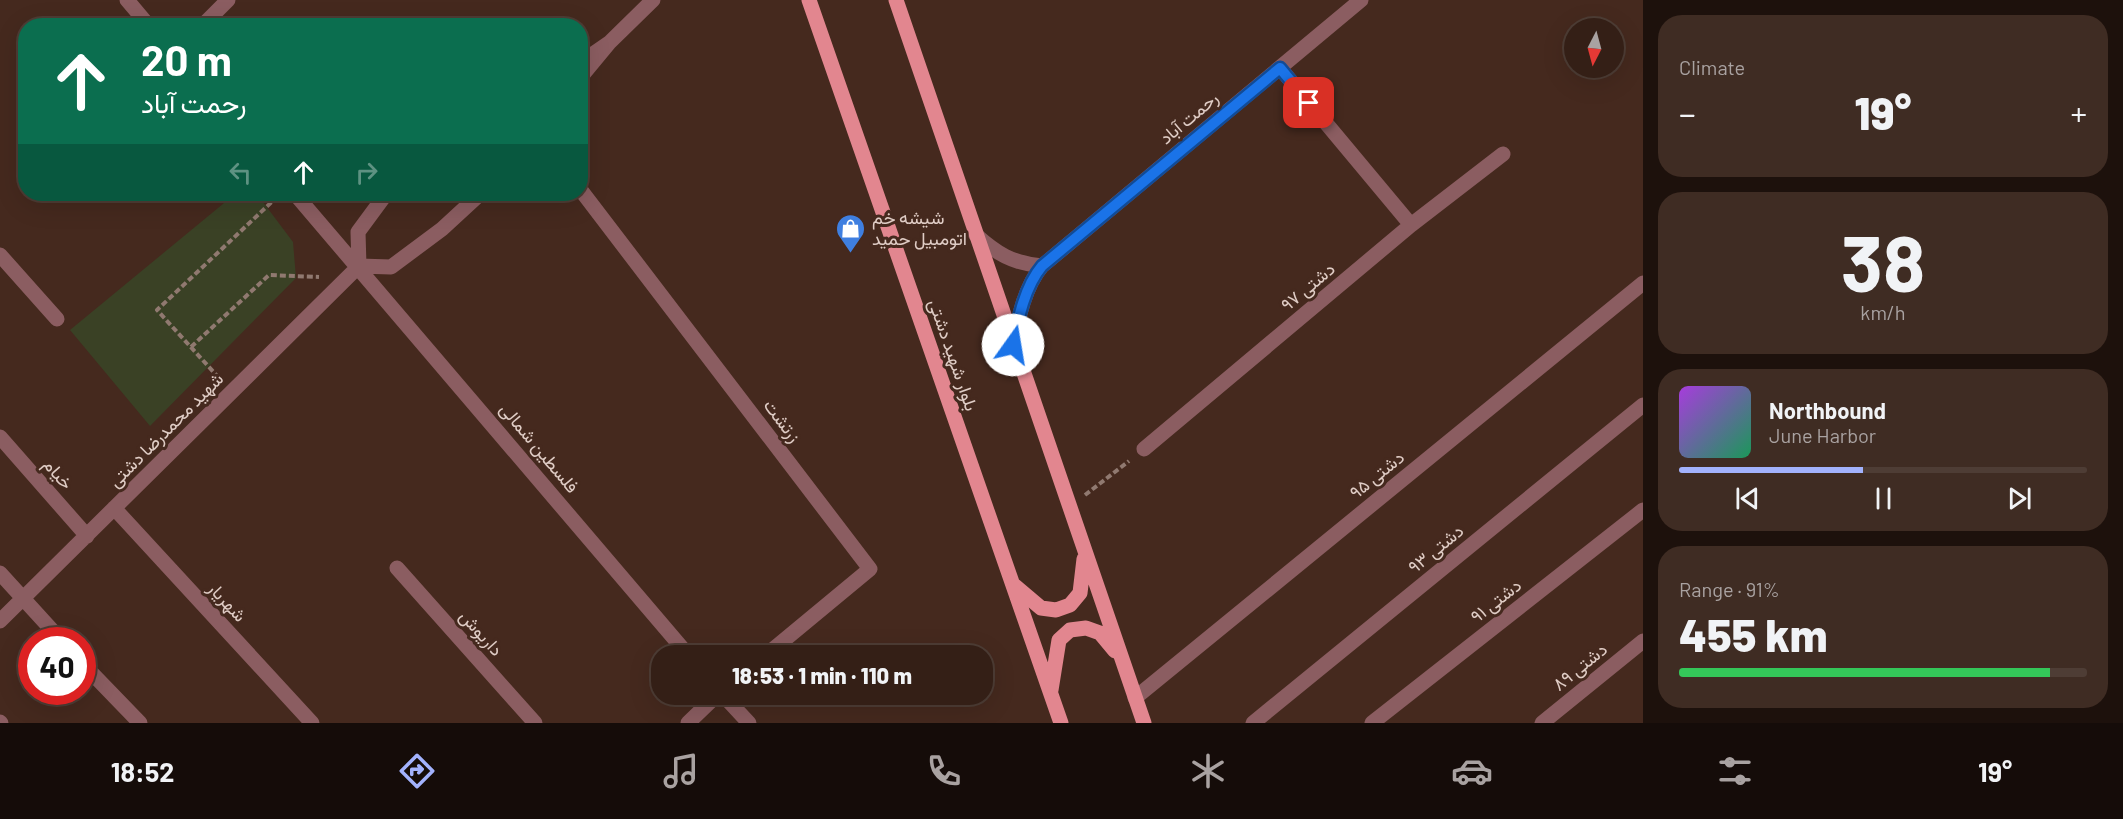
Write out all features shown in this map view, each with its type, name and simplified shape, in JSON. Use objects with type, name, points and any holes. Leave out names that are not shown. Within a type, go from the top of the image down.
[{"type":"main road","name":"بلوار شهید دشتی","points":[[809,0],[1061,723]]},
{"type":"main road","points":[[896,0],[1144,723]]},
{"type":"main road","points":[[1013,584],[1041,608],[1056,610],[1070,605],[1080,593],[1085,552]]},
{"type":"main road","points":[[1051,694],[1059,640],[1070,630],[1086,628],[1100,633],[1112,645],[1123,663]]},
{"type":"street","points":[[127,0],[142,18]]},
{"type":"street","points":[[210,18],[228,0]]},
{"type":"street","points":[[588,68],[609,43],[653,0]]},
{"type":"street","name":"رحمت آباد","points":[[1042,266],[1361,0]]},
{"type":"street","points":[[588,57],[609,43]]},
{"type":"street","points":[[1280,68],[1411,225]]},
{"type":"street","name":"دشتی ۹۷","points":[[1144,449],[1411,225],[1503,154]]},
{"type":"street","name":"زرتشت","points":[[588,199],[870,568],[778,645]]},
{"type":"street","name":"فلسطین شمالی","points":[[301,201],[359,266],[680,645]]},
{"type":"street","points":[[381,201],[358,232],[359,266],[391,267],[442,230],[473,201]]},
{"type":"street","points":[[975,234],[996,252],[1029,265],[1042,266]]},
{"type":"street","points":[[0,255],[57,319]]},
{"type":"street","name":"شهید محمدرضا دشتی","points":[[0,621],[359,266]]},
{"type":"street","points":[[1013,345],[1025,299],[1042,266]]},
{"type":"street","name":"دشتی ۹۵","points":[[1135,698],[1643,283]]},
{"type":"street","name":"دشتی ۹۳","points":[[1253,723],[1643,405]]},
{"type":"street","name":"خیام","points":[[0,437],[87,536]]},
{"type":"street","name":"شهریار","points":[[114,508],[312,723]]},
{"type":"street","name":"دشتی ۹۱","points":[[1372,723],[1643,510]]},
{"type":"street","name":"داریوش","points":[[397,568],[535,723]]},
{"type":"street","points":[[0,573],[48,627]]},
{"type":"street","name":"دشتی ۸۹","points":[[1542,723],[1643,641]]},
{"type":"street","points":[[96,677],[140,723]]},
{"type":"street","points":[[688,723],[708,705]]},
{"type":"street","points":[[731,705],[749,723]]},
{"type":"path","points":[[232,392],[157,310],[274,201]]},
{"type":"path","points":[[191,347],[268,274],[347,278]]},
{"type":"path","points":[[1070,507],[1144,449]]},
{"type":"green space","points":[[227,201],[262,201],[293,242],[296,278],[150,426],[70,330]]},
{"type":"place","name":"شیشه خم اتومبیل حمید","points":[[851,254]]},
{"type":"route","points":[[1013,345],[1025,299],[1042,266],[1280,68],[1309,103]]}]
